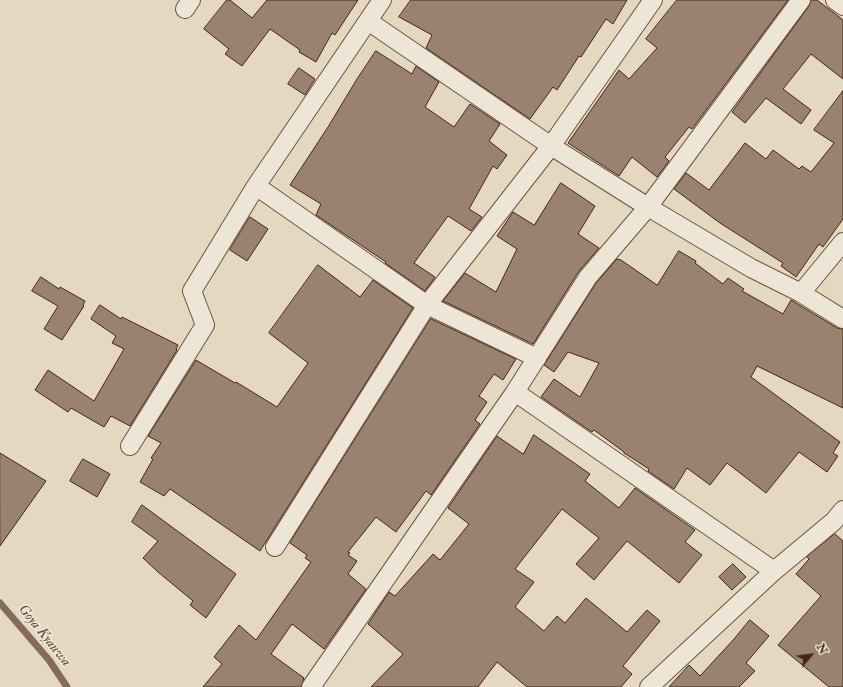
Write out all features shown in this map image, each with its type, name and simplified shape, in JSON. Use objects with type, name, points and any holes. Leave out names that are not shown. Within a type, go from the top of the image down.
[{"type":"street","points":[[130,446],[205,324],[192,291],[256,186],[382,0]]},
{"type":"street","points":[[275,547],[426,305],[551,146],[653,0]]},
{"type":"street","points":[[311,687],[515,392],[588,277],[648,207],[801,0]]},
{"type":"street","points":[[835,0],[843,6]]},
{"type":"street","points":[[368,21],[551,146],[648,207],[751,268],[801,294],[843,319]]},
{"type":"street","points":[[256,186],[426,305],[537,358]]},
{"type":"street","points":[[801,294],[843,242]]},
{"type":"street","points":[[515,392],[774,571]]},
{"type":"street","points":[[649,687],[774,571],[834,521],[843,510]]},
{"type":"building","points":[[227,0],[230,0],[252,18],[267,0],[358,0],[335,35],[332,33],[316,62],[299,52],[300,50],[270,29],[242,66],[225,54],[229,49],[204,29]]},
{"type":"building","points":[[411,0],[627,0],[613,24],[606,19],[581,57],[579,56],[557,90],[553,87],[530,119],[426,48],[432,35],[399,17]]},
{"type":"building","points":[[677,0],[788,0],[692,129],[689,127],[665,157],[669,161],[657,177],[632,157],[619,176],[568,143],[619,70],[629,79],[657,48],[646,39]]},
{"type":"building","points":[[811,0],[817,0],[843,20],[843,79],[811,54],[783,89],[811,110],[801,124],[766,98],[745,123],[732,112],[809,6]]},
{"type":"building","points":[[376,51],[412,74],[416,66],[439,82],[425,107],[454,127],[470,104],[500,124],[489,141],[507,155],[497,169],[493,166],[469,209],[482,217],[471,231],[448,216],[414,263],[435,277],[425,291],[385,263],[386,262],[316,215],[321,204],[290,185]]},
{"type":"building","points":[[299,68],[315,79],[305,95],[288,84]]},
{"type":"building","points":[[843,91],[843,219],[823,247],[819,244],[796,277],[781,266],[783,263],[720,223],[674,189],[686,173],[709,190],[745,143],[766,159],[773,150],[799,169],[802,166],[811,172],[834,143],[814,130]]},
{"type":"building","points":[[561,183],[595,206],[578,234],[599,248],[579,271],[533,344],[443,301],[465,273],[496,292],[517,249],[497,236],[513,212],[534,225]]},
{"type":"building","points":[[250,217],[268,229],[247,261],[230,250]]},
{"type":"building","points":[[679,251],[696,261],[695,263],[723,284],[728,278],[744,289],[742,291],[783,314],[791,300],[837,328],[843,329],[843,408],[757,366],[751,377],[840,442],[833,453],[838,456],[827,472],[799,452],[766,493],[727,463],[710,485],[687,468],[674,489],[648,471],[649,469],[624,453],[594,430],[592,432],[541,397],[554,379],[580,397],[599,363],[568,352],[554,372],[544,365],[596,283],[617,259],[621,260],[657,285]]},
{"type":"building","points":[[318,265],[360,297],[373,280],[413,308],[260,551],[170,489],[164,496],[140,482],[153,459],[151,458],[161,443],[148,436],[196,360],[277,407],[308,363],[269,333]]},
{"type":"building","points":[[41,277],[59,289],[60,287],[85,301],[84,306],[62,340],[44,329],[58,306],[32,291]]},
{"type":"building","points":[[100,305],[121,319],[122,317],[178,345],[177,350],[130,426],[111,416],[104,427],[71,408],[68,412],[35,390],[48,370],[94,401],[124,349],[112,343],[116,336],[91,319]]},
{"type":"building","points":[[431,319],[516,359],[503,380],[494,374],[479,396],[487,402],[475,420],[480,424],[431,495],[426,491],[396,532],[376,517],[348,552],[350,553],[348,555],[357,561],[348,574],[366,589],[324,649],[292,624],[271,654],[304,678],[301,687],[203,687],[222,664],[214,657],[239,625],[256,640],[311,562],[305,558],[307,555],[290,543]]},
{"type":"building","points":[[534,435],[590,474],[585,481],[619,508],[635,488],[695,530],[685,542],[702,555],[679,583],[627,541],[594,580],[576,564],[599,538],[562,509],[515,569],[534,582],[515,607],[544,631],[557,616],[565,623],[586,598],[627,632],[647,610],[660,621],[623,666],[632,674],[621,687],[527,687],[497,662],[478,687],[371,687],[403,654],[368,624],[389,592],[395,596],[433,554],[440,560],[469,524],[448,508],[497,436],[523,454]]},
{"type":"building","points":[[0,453],[46,481],[0,546]]},
{"type":"building","points":[[83,459],[110,474],[97,497],[70,481]]},
{"type":"building","points":[[142,505],[236,574],[206,618],[190,605],[193,601],[143,558],[158,541],[132,522]]},
{"type":"building","points":[[835,534],[843,541],[843,687],[829,687],[778,645],[821,596],[796,574],[809,559],[807,557]]},
{"type":"building","points":[[733,564],[746,577],[732,590],[719,577]]},
{"type":"building","points":[[750,620],[769,636],[746,663],[755,671],[739,687],[669,687],[689,665],[700,676]]},
{"type":"waterway","name":"Goya Kyauwa","points":[[0,603],[49,660],[67,687]]}]
